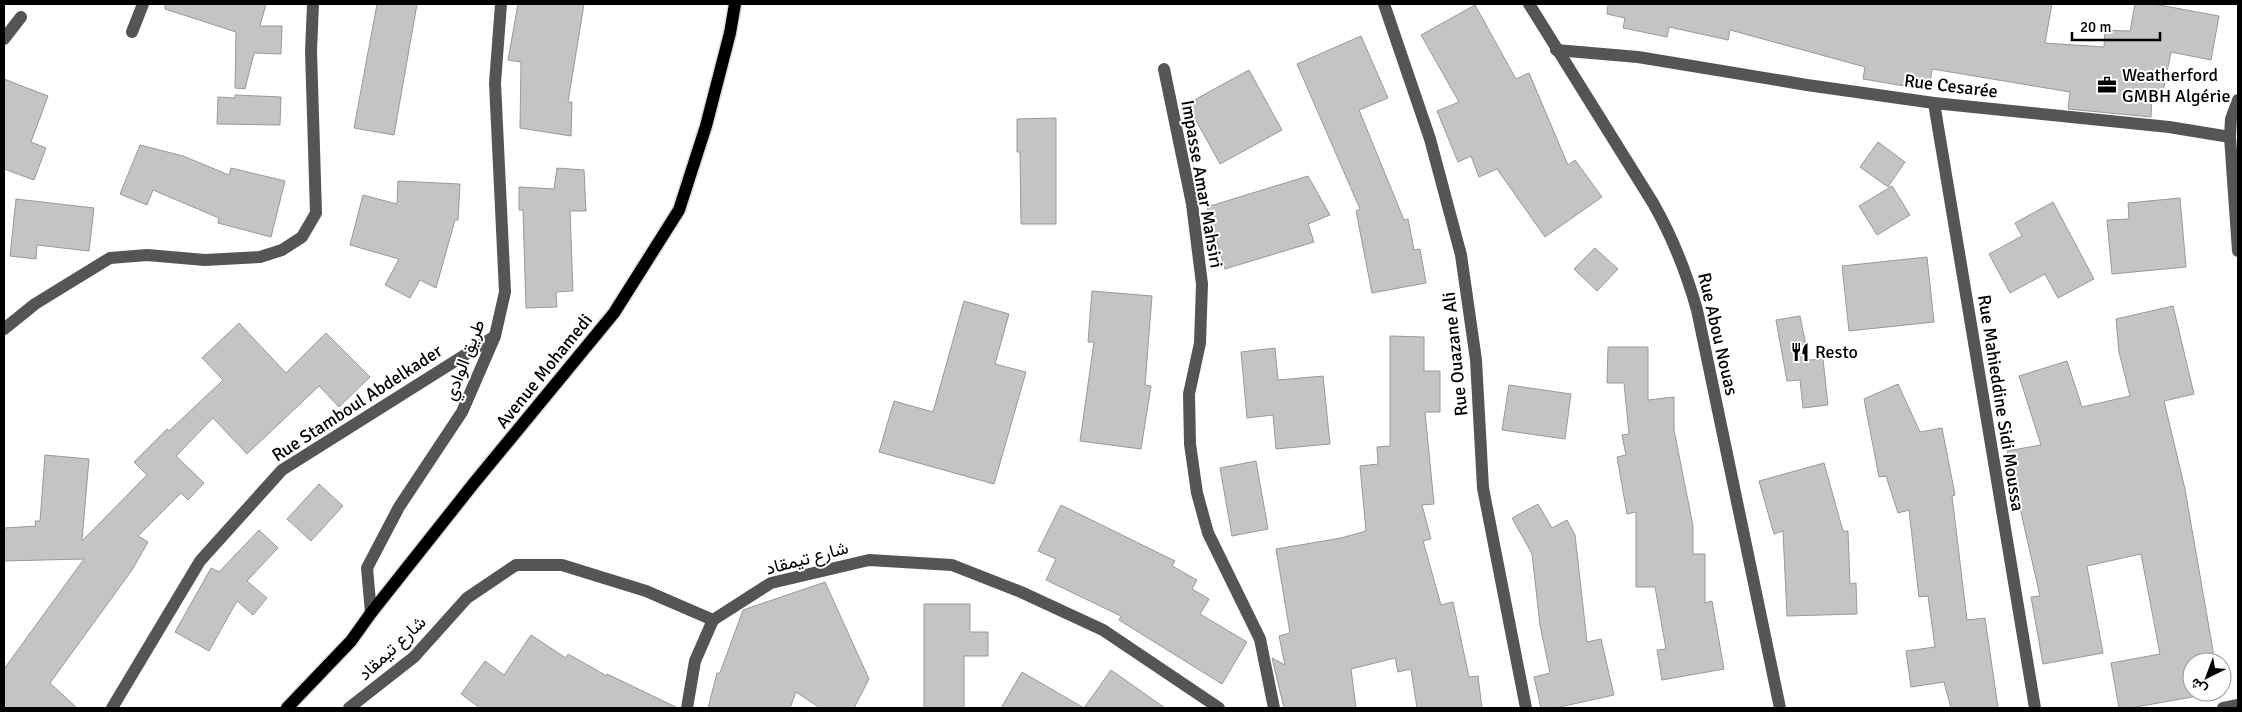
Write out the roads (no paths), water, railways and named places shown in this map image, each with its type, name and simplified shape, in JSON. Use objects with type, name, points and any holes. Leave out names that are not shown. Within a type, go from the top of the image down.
[{"type":"main road","name":"Avenue Mohamedi","points":[[287,708],[350,641],[614,313],[679,210],[706,126],[730,33],[735,4]]},
{"type":"street","points":[[132,32],[143,4]]},
{"type":"street","points":[[4,330],[35,304],[110,258],[147,255],[205,260],[260,257],[282,250],[302,237],[316,213],[312,70],[313,4]]},
{"type":"street","name":"طريق الوادي","points":[[371,613],[367,568],[399,507],[462,412],[495,336],[504,292],[495,83],[500,4]]},
{"type":"street","name":"Rue Ouazane Ali","points":[[1384,4],[1430,139],[1461,255],[1476,360],[1483,488],[1526,708]]},
{"type":"street","name":"Rue Abou Nouas","points":[[1529,4],[1671,234],[1687,277],[1697,310],[1780,708]]},
{"type":"street","points":[[4,39],[21,17]]},
{"type":"street","name":"Rue Cesarée","points":[[1556,50],[1638,57],[1807,86],[1934,103],[2169,127],[2230,137]]},
{"type":"street","name":"Impasse Amar Mahsiri","points":[[1164,69],[1192,204],[1202,284],[1200,343],[1189,394],[1190,444],[1197,493],[1208,533],[1260,639],[1274,708]]},
{"type":"street","points":[[2238,100],[2231,120],[2230,137],[2238,251]]},
{"type":"street","name":"Rue Mahieddine Sidi Moussa","points":[[1934,103],[2035,708]]},
{"type":"street","name":"Rue Stamboul Abdelkader","points":[[112,708],[200,561],[282,470],[495,336]]},
{"type":"street","name":"شارع تيمقاد","points":[[349,708],[414,657],[467,598],[516,565],[562,565],[646,591],[713,620],[771,582],[869,560],[952,565],[1021,592],[1102,630],[1219,708]]},
{"type":"street","points":[[687,708],[694,661],[713,620]]},
{"type":"street","points":[[2223,708],[2238,705]]},
{"type":"place","name":"Weatherford GMBH Algérie","points":[[2107,85]]},
{"type":"place","name":"Resto","points":[[1800,352]]}]
